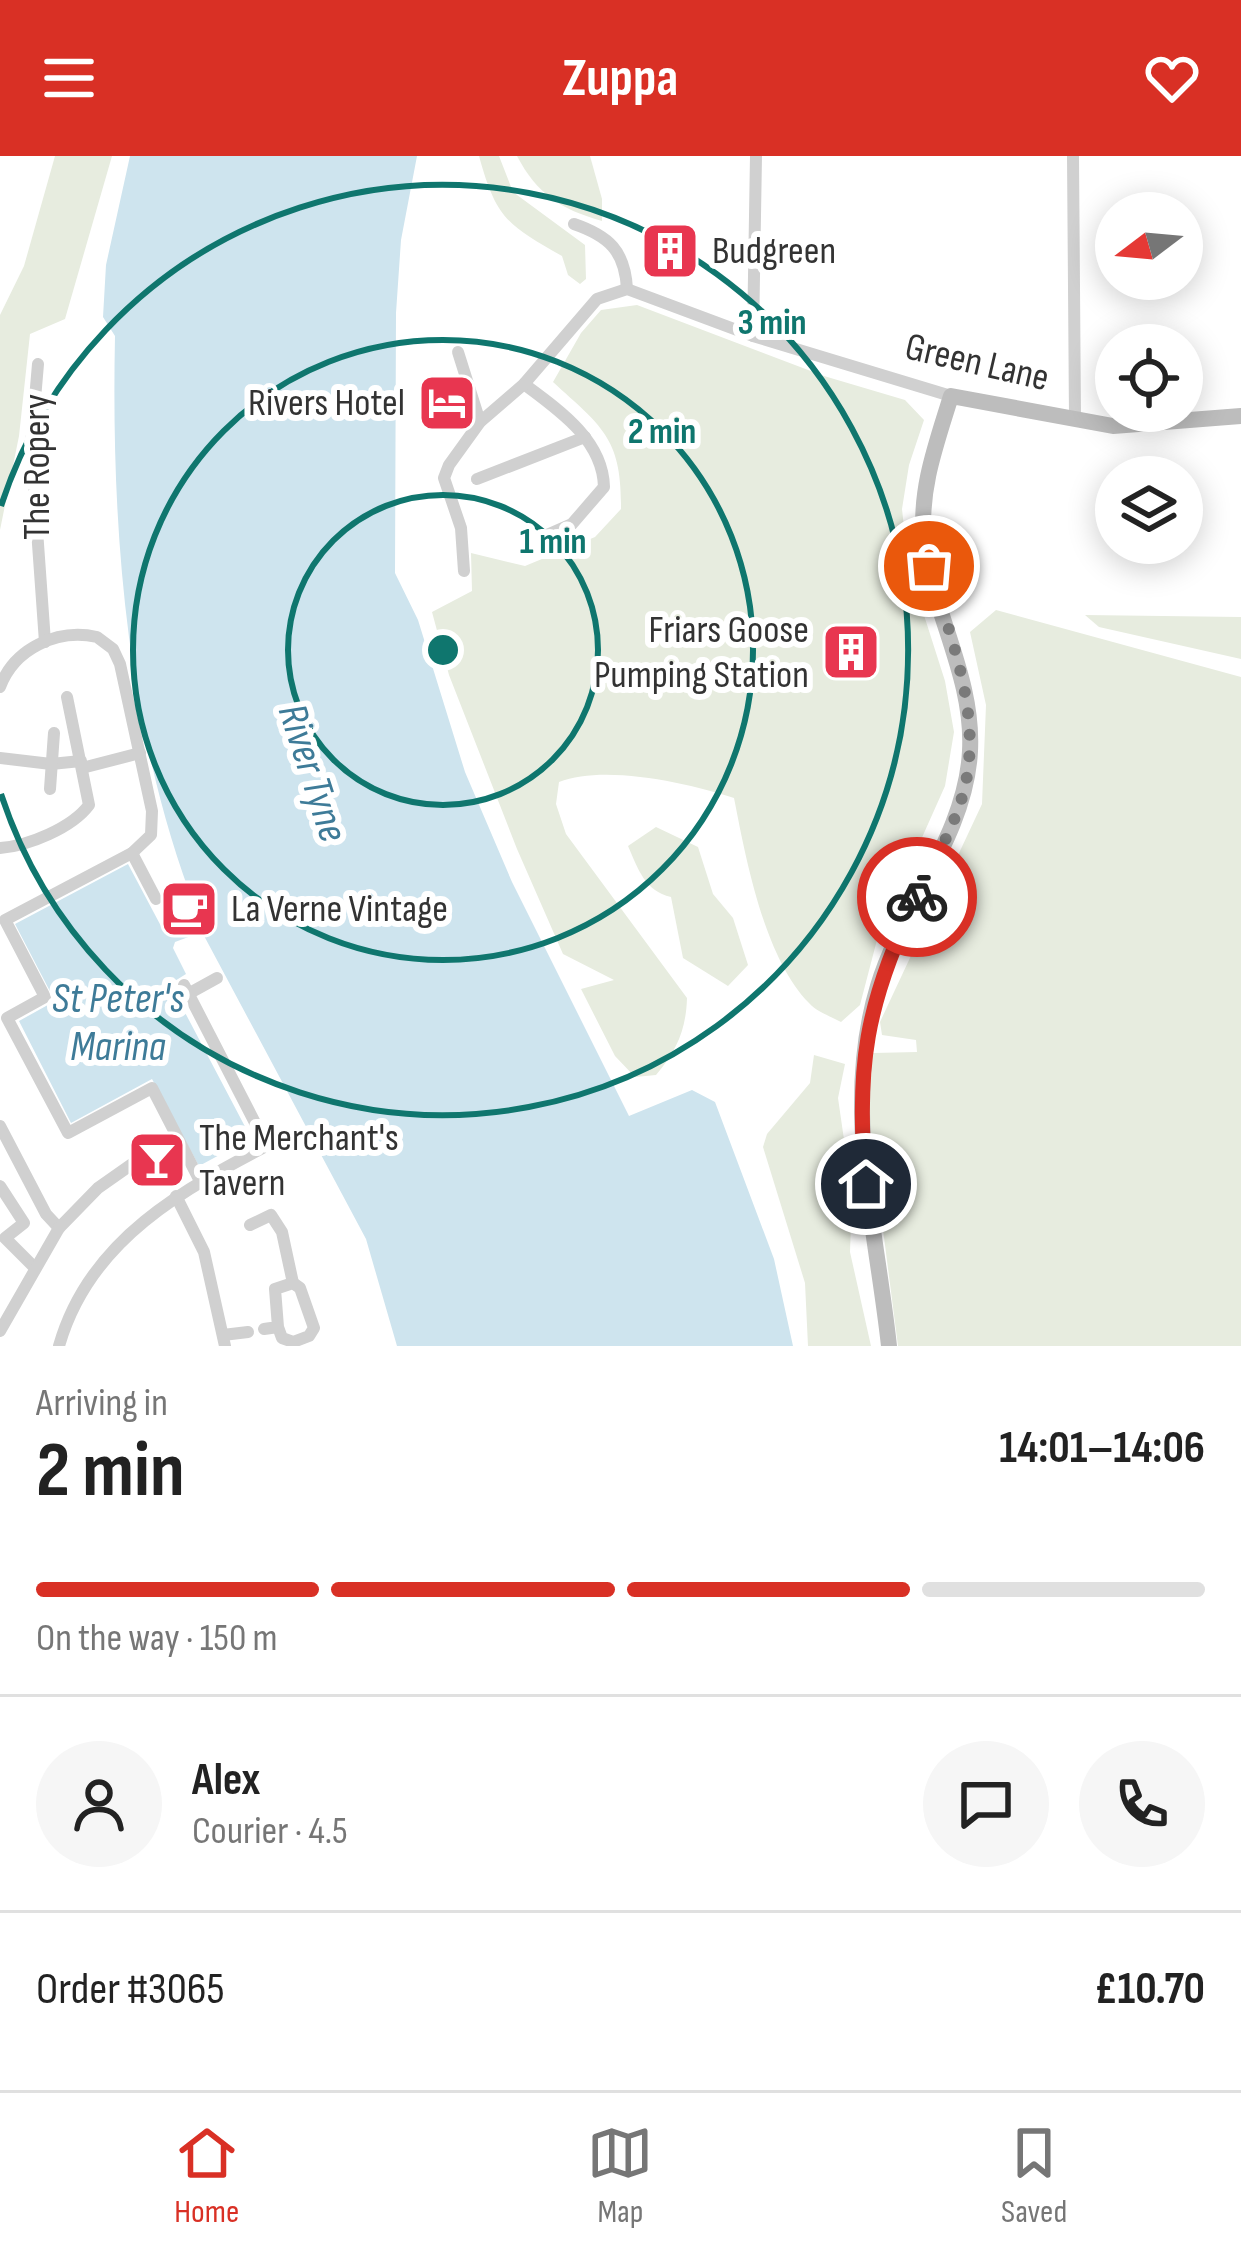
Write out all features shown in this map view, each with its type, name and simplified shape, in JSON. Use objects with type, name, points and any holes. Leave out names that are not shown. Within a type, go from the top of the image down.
[{"type":"street","points":[[753,336],[756,156]]},
{"type":"street","points":[[1073,156],[1075,418]]},
{"type":"street","points":[[464,571],[461,528],[444,478],[449,464],[480,422],[524,384],[597,298],[627,290],[626,268],[609,239],[574,224]]},
{"type":"street","name":"Green Lane","points":[[627,290],[753,336],[951,396],[1113,426],[1241,416]]},
{"type":"street","points":[[458,352],[480,422]]},
{"type":"street","name":"The Ropery","points":[[38,364],[32,446],[45,643]]},
{"type":"street","points":[[524,384],[585,437],[604,470],[604,487],[572,524],[531,542]]},
{"type":"street","points":[[889,1346],[866,1184],[860,1099],[869,1020],[887,957],[956,816],[967,779],[969,715],[929,566],[923,513],[926,483],[951,396]]},
{"type":"street","points":[[478,479],[585,437]]},
{"type":"street","points":[[0,687],[16,658],[45,643],[82,634],[97,637],[113,650],[140,753],[153,828],[147,842],[132,854],[5,920],[45,997],[7,1018],[68,1133],[152,1088],[200,1181]]},
{"type":"street","points":[[0,848],[25,845],[86,811],[88,800],[67,697]]},
{"type":"street","points":[[50,789],[54,733]]},
{"type":"street","points":[[0,758],[81,765],[140,753]]},
{"type":"street","points":[[132,854],[156,899]]},
{"type":"street","points":[[217,978],[186,990],[267,1146]]},
{"type":"street","points":[[0,1126],[46,1214],[59,1228]]},
{"type":"street","points":[[59,1346],[92,1274],[125,1236],[200,1181],[291,1133]]},
{"type":"street","points":[[0,1331],[59,1228],[98,1188],[136,1162]]},
{"type":"street","points":[[0,1186],[24,1223],[4,1238],[35,1268]]},
{"type":"street","points":[[176,1196],[204,1252],[224,1341],[248,1332]]},
{"type":"street","points":[[250,1226],[271,1215],[282,1232],[293,1283],[300,1288],[314,1328],[309,1336],[292,1342],[271,1328],[274,1293],[281,1284],[293,1283]]},
{"type":"shaded area","points":[[55,156],[112,156],[65,319],[30,334],[19,436],[0,530],[0,315],[24,266]]},
{"type":"shaded area","points":[[479,156],[499,156],[513,192],[585,245],[586,279],[580,284],[568,275],[562,256],[506,218],[491,193]]},
{"type":"shaded area","points":[[517,156],[590,156],[602,199],[602,221],[551,198]]},
{"type":"shaded area","points":[[637,305],[824,376],[905,400],[924,420],[909,465],[902,509],[908,565],[945,681],[954,732],[945,786],[878,936],[860,1005],[841,1022],[809,1003],[780,960],[759,906],[734,798],[622,775],[559,782],[556,804],[566,834],[687,998],[685,1020],[670,1057],[656,1075],[635,1077],[615,1056],[581,989],[614,980],[563,954],[449,675],[432,612],[472,591],[471,553],[525,566],[595,537],[621,509],[613,449],[596,423],[553,382],[581,333],[601,310]]},
{"type":"shaded area","points":[[996,610],[1241,677],[1241,1346],[898,1346],[868,1113],[873,1053],[917,1052],[916,1040],[882,1035],[880,1022],[982,804],[986,705],[970,632]]},
{"type":"shaded area","points":[[1085,615],[1241,617],[1241,659],[1099,627]]},
{"type":"shaded area","points":[[656,827],[698,847],[713,894],[733,918],[748,965],[728,986],[683,958],[671,897],[649,884],[635,863],[628,846]]},
{"type":"shaded area","points":[[814,1055],[845,1064],[838,1098],[852,1195],[850,1252],[871,1346],[808,1346],[805,1283],[763,1147],[767,1134],[810,1083]]},
{"type":"water","points":[[130,156],[417,156],[401,240],[396,313],[395,573],[418,620],[465,772],[512,882],[629,1116],[692,1090],[715,1102],[774,1259],[793,1346],[397,1346],[366,1239],[202,932],[175,942],[173,948],[186,974],[170,984],[251,1138],[199,1166],[152,1079],[71,1123],[19,1021],[55,1001],[15,924],[128,864],[162,928],[195,915],[196,910],[153,771],[120,554],[115,336],[103,317],[106,265]]},
{"type":"way so far","points":[[917,897],[956,816],[970,747],[962,678],[929,566]]},
{"type":"place","name":"Budgreen","points":[[670,251]]},
{"type":"place","name":"Rivers Hotel","points":[[447,403]]},
{"type":"place","name":"Friars Goose Pumping Station","points":[[851,652]]},
{"type":"place","name":"La Verne Vintage","points":[[189,909]]},
{"type":"place","name":"The Merchant's Tavern","points":[[157,1160]]},
{"type":"route","points":[[866,1184],[860,1099],[869,1020],[887,957],[917,897]]},
{"type":"water label","name":"River Tyne","points":[[312,773]]},
{"type":"water label","name":"St Peter's Marina","points":[[118,1023]]}]
